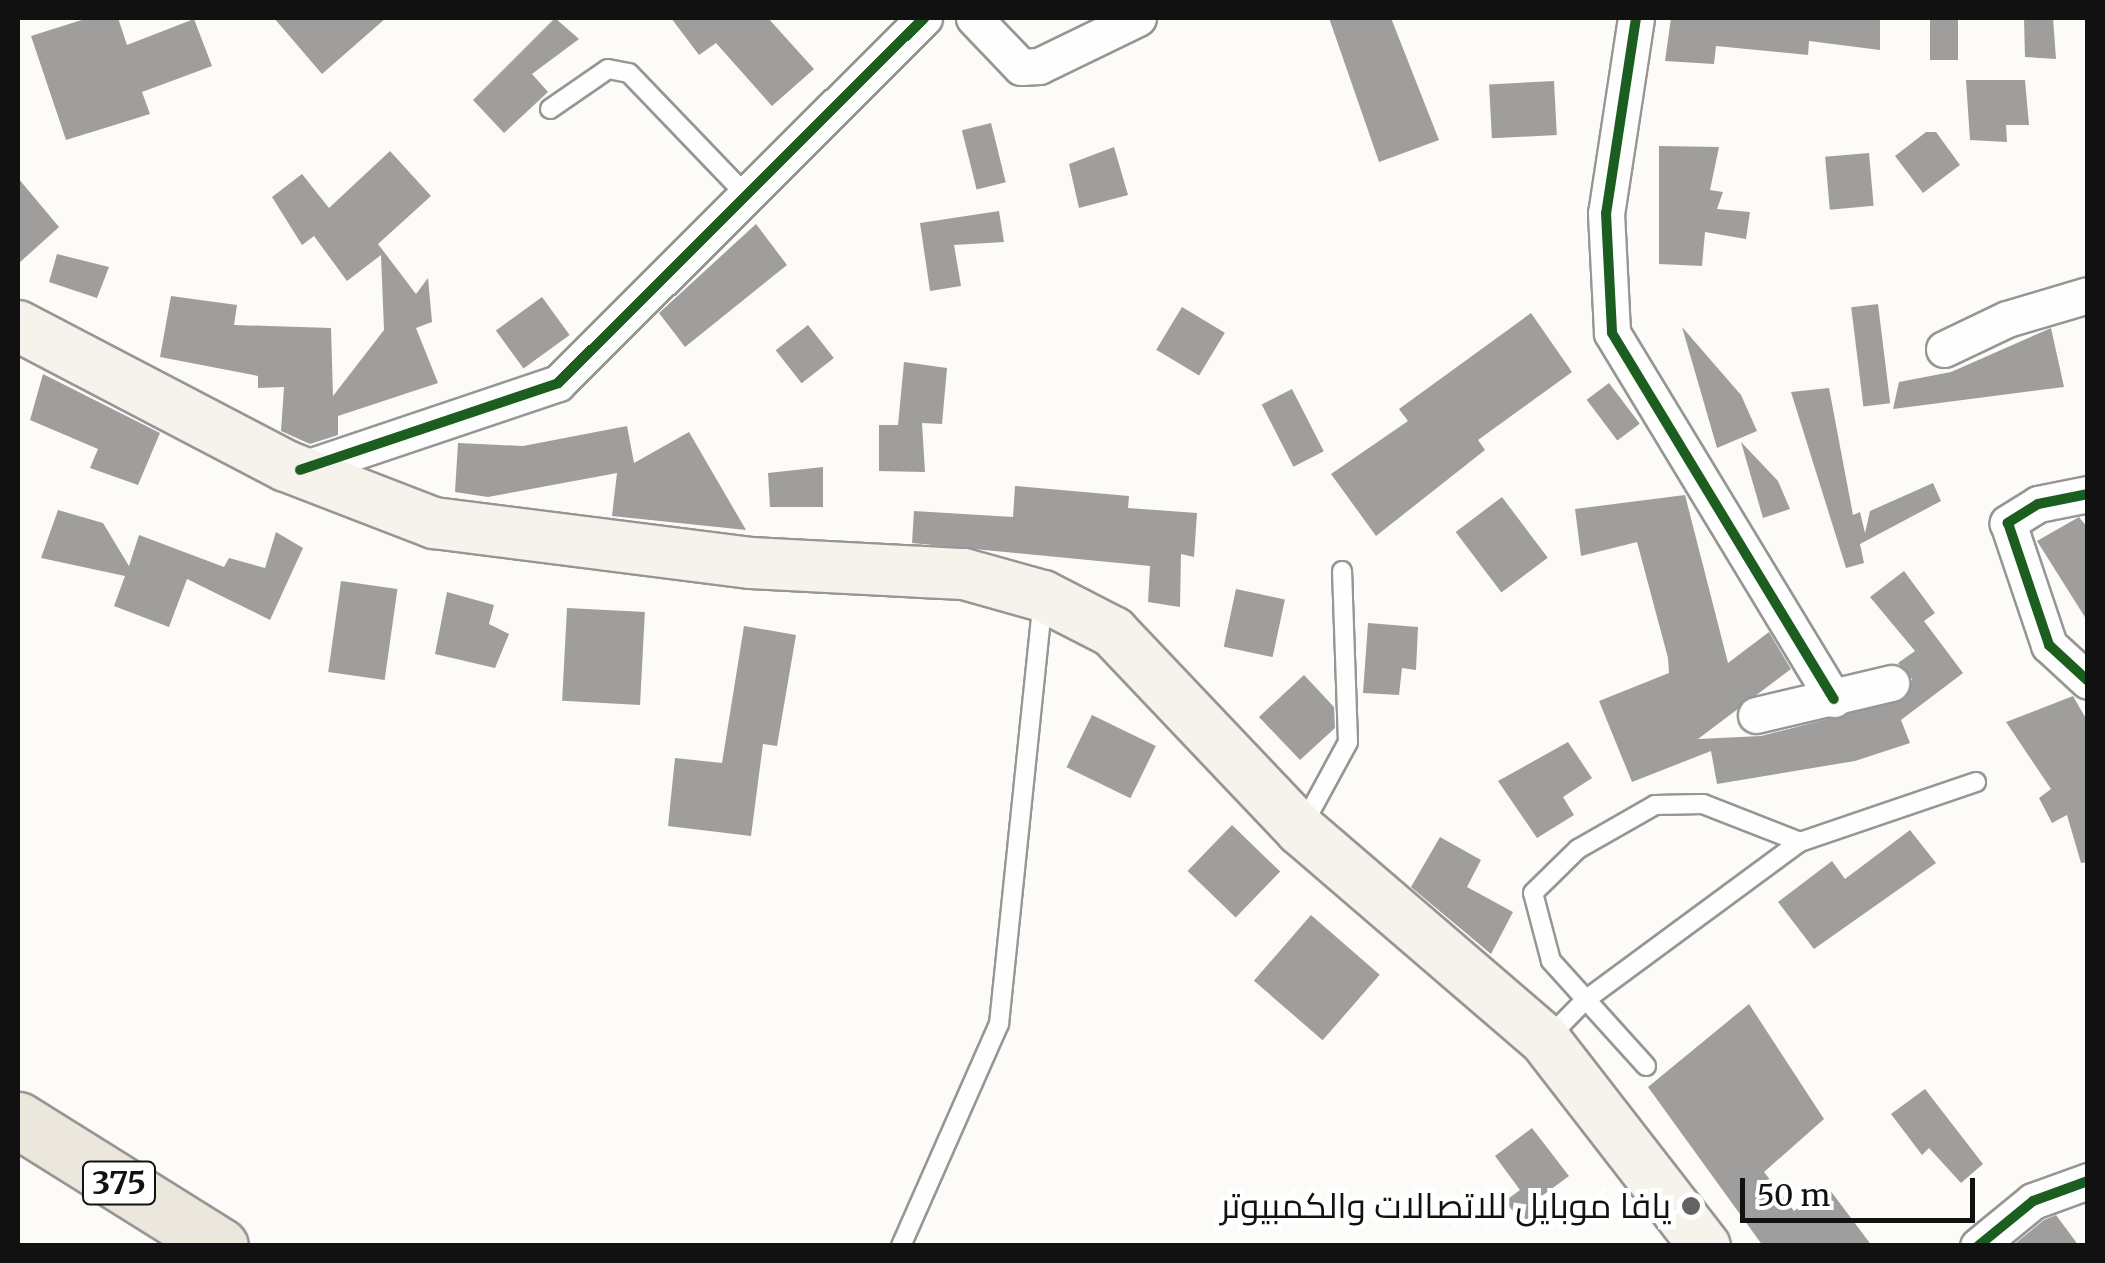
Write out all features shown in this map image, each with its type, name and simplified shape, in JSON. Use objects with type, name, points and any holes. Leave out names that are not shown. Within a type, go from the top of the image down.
[{"type":"main road","points":[[18,326],[300,470],[434,523],[750,563],[964,574],[1043,596],[1113,632],[1301,830],[1546,1040],[1705,1246]]},
{"type":"main road","name":"375","points":[[18,1120],[220,1246]]},
{"type":"street","points":[[300,470],[558,383],[743,192],[924,18]]},
{"type":"street","points":[[974,18],[1021,66],[1060,57],[1138,18]]},
{"type":"street","points":[[1636,18],[1606,213],[1612,333],[1834,699]]},
{"type":"street","points":[[1944,349],[2007,318],[2088,295]]},
{"type":"street","points":[[2088,494],[2038,504],[2008,523],[2049,645],[2088,681]]},
{"type":"street","points":[[1756,715],[1891,683]]},
{"type":"street","points":[[1978,1246],[2032,1202],[2088,1181]]},
{"type":"lane","points":[[550,110],[608,69],[630,73],[743,192]]},
{"type":"lane","points":[[1301,830],[1348,742],[1338,615],[1342,572]]},
{"type":"lane","points":[[901,1246],[999,1024],[1043,596]]},
{"type":"lane","points":[[1546,1040],[1584,1000],[1800,842],[1976,782]]},
{"type":"lane","points":[[1646,1066],[1551,961],[1533,910],[1533,893],[1578,849],[1638,811],[1684,802],[1800,842]]},
{"type":"building","points":[[88,18],[118,18],[127,45],[194,19],[212,66],[142,92],[150,114],[66,140],[31,36]]},
{"type":"building","points":[[274,18],[386,18],[322,74]]},
{"type":"building","points":[[555,18],[579,39],[532,74],[548,92],[504,133],[473,100]]},
{"type":"building","points":[[671,18],[768,18],[814,69],[772,106],[716,43],[699,55]]},
{"type":"building","points":[[1329,18],[1391,18],[1439,140],[1379,162]]},
{"type":"building","points":[[1671,18],[1880,18],[1880,50],[1809,41],[1808,55],[1716,46],[1714,64],[1665,61]]},
{"type":"building","points":[[1930,18],[1958,18],[1958,60],[1930,60]]},
{"type":"building","points":[[2024,18],[2053,18],[2056,59],[2025,57]]},
{"type":"building","points":[[1966,80],[2025,80],[2029,125],[2006,125],[2007,142],[1970,140]]},
{"type":"building","points":[[1554,81],[1557,135],[1492,138],[1489,84]]},
{"type":"building","points":[[991,123],[1006,182],[977,189],[962,130]]},
{"type":"building","points":[[1926,132],[1936,132],[1960,165],[1923,193],[1895,156]]},
{"type":"building","points":[[1659,146],[1719,147],[1710,190],[1723,192],[1717,209],[1750,212],[1746,239],[1705,232],[1702,266],[1659,264]]},
{"type":"building","points":[[1114,147],[1128,195],[1079,208],[1069,164]]},
{"type":"building","points":[[390,151],[431,196],[378,244],[416,294],[428,278],[432,322],[416,328],[438,383],[338,416],[338,435],[310,444],[281,431],[284,387],[258,388],[258,376],[160,357],[171,296],[237,305],[234,325],[331,328],[333,396],[384,330],[381,255],[347,281],[314,236],[302,245],[272,197],[302,174],[329,208]]},
{"type":"building","points":[[1869,153],[1874,206],[1830,210],[1825,157]]},
{"type":"building","points":[[18,178],[59,227],[18,264]]},
{"type":"building","points":[[999,211],[1004,242],[954,245],[961,286],[930,291],[920,223]]},
{"type":"building","points":[[756,224],[787,265],[685,347],[659,313]]},
{"type":"building","points":[[57,254],[109,267],[97,298],[49,282]]},
{"type":"building","points":[[542,297],[570,335],[524,369],[496,331]]},
{"type":"building","points":[[1878,304],[1890,403],[1863,407],[1851,307]]},
{"type":"building","points":[[1182,307],[1225,333],[1199,376],[1156,350]]},
{"type":"building","points":[[1531,313],[1572,372],[1478,440],[1485,450],[1376,536],[1331,474],[1408,421],[1399,409]]},
{"type":"building","points":[[808,325],[834,358],[802,383],[776,350]]},
{"type":"building","points":[[1682,327],[1741,395],[1757,431],[1717,448]]},
{"type":"building","points":[[2051,328],[2064,387],[1893,409],[1899,382],[1951,372]]},
{"type":"building","points":[[904,362],[947,368],[942,424],[922,423],[925,472],[879,471],[879,425],[898,425]]},
{"type":"building","points":[[43,374],[160,433],[138,485],[90,468],[98,449],[30,420]]},
{"type":"building","points":[[1609,383],[1640,424],[1617,441],[1587,400]]},
{"type":"building","points":[[1829,388],[1853,515],[1860,512],[1865,533],[1870,511],[1933,483],[1941,501],[1860,544],[1864,563],[1846,568],[1791,392]]},
{"type":"building","points":[[1292,389],[1324,451],[1293,467],[1262,404]]},
{"type":"building","points":[[627,426],[634,463],[689,432],[746,530],[612,516],[617,473],[488,497],[455,492],[458,443],[523,446]]},
{"type":"building","points":[[1741,442],[1778,481],[1790,509],[1763,518]]},
{"type":"building","points":[[823,467],[823,507],[770,507],[768,473]]},
{"type":"building","points":[[1015,486],[1129,496],[1128,508],[1197,513],[1194,557],[1181,554],[1180,607],[1148,602],[1150,566],[912,543],[914,511],[1013,517]]},
{"type":"building","points":[[1685,495],[1728,663],[1769,632],[1791,669],[1698,739],[1761,736],[1905,699],[1912,679],[1898,663],[1915,651],[1870,597],[1904,571],[1935,613],[1924,621],[1963,673],[1901,720],[1910,743],[1855,761],[1717,784],[1711,751],[1632,782],[1599,701],[1669,673],[1668,658],[1637,542],[1581,556],[1575,509]]},
{"type":"building","points":[[1502,497],[1548,558],[1501,593],[1456,532]]},
{"type":"building","points":[[58,510],[103,523],[129,566],[139,535],[224,567],[229,558],[265,568],[276,532],[303,548],[270,620],[187,579],[169,627],[114,606],[125,576],[41,558]]},
{"type":"building","points":[[2079,517],[2088,528],[2088,622],[2037,541]]},
{"type":"building","points":[[341,581],[397,589],[385,680],[328,672]]},
{"type":"building","points":[[1236,589],[1285,599],[1273,657],[1224,647]]},
{"type":"building","points":[[447,592],[494,605],[489,624],[509,634],[495,668],[435,654]]},
{"type":"building","points":[[567,608],[645,612],[640,705],[562,701]]},
{"type":"building","points":[[1368,623],[1418,627],[1416,670],[1402,668],[1399,695],[1363,693]]},
{"type":"building","points":[[744,626],[796,635],[777,746],[763,744],[751,836],[668,826],[675,758],[722,763]]},
{"type":"building","points":[[1304,675],[1334,707],[1335,728],[1300,760],[1259,717]]},
{"type":"building","points":[[2073,696],[2088,722],[2088,862],[2081,863],[2067,815],[2052,823],[2039,798],[2051,789],[2006,722]]},
{"type":"building","points":[[1092,715],[1156,746],[1130,798],[1067,767]]},
{"type":"building","points":[[1568,742],[1592,778],[1563,797],[1574,815],[1537,838],[1498,781]]},
{"type":"building","points":[[1232,825],[1280,872],[1236,918],[1188,871]]},
{"type":"building","points":[[1910,830],[1936,863],[1814,949],[1778,902],[1832,861],[1845,879]]},
{"type":"building","points":[[1440,837],[1481,860],[1467,887],[1513,912],[1491,954],[1411,887]]},
{"type":"building","points":[[1311,915],[1380,975],[1323,1040],[1254,981]]},
{"type":"building","points":[[1749,1004],[1824,1119],[1764,1172],[1794,1211],[1827,1186],[1872,1246],[1763,1246],[1648,1087]]},
{"type":"building","points":[[1925,1089],[1983,1164],[1961,1183],[1929,1148],[1922,1155],[1891,1114]]},
{"type":"building","points":[[1532,1128],[1569,1176],[1535,1201],[1541,1209],[1522,1223],[1505,1201],[1520,1190],[1495,1156]]},
{"type":"building","points":[[2056,1215],[2079,1246],[2012,1246],[2044,1220]]},
{"type":"cycle path","points":[[300,470],[558,383],[924,18]]},
{"type":"cycle path","points":[[1636,18],[1606,213],[1612,333],[1834,699]]},
{"type":"cycle path","points":[[2088,494],[2038,504],[2008,523],[2049,645],[2088,681]]},
{"type":"cycle path","points":[[1978,1246],[2033,1201],[2088,1181]]},
{"type":"place","name":"يافا موبايل للاتصالات والكمبيوتر","points":[[1691,1206]]}]
